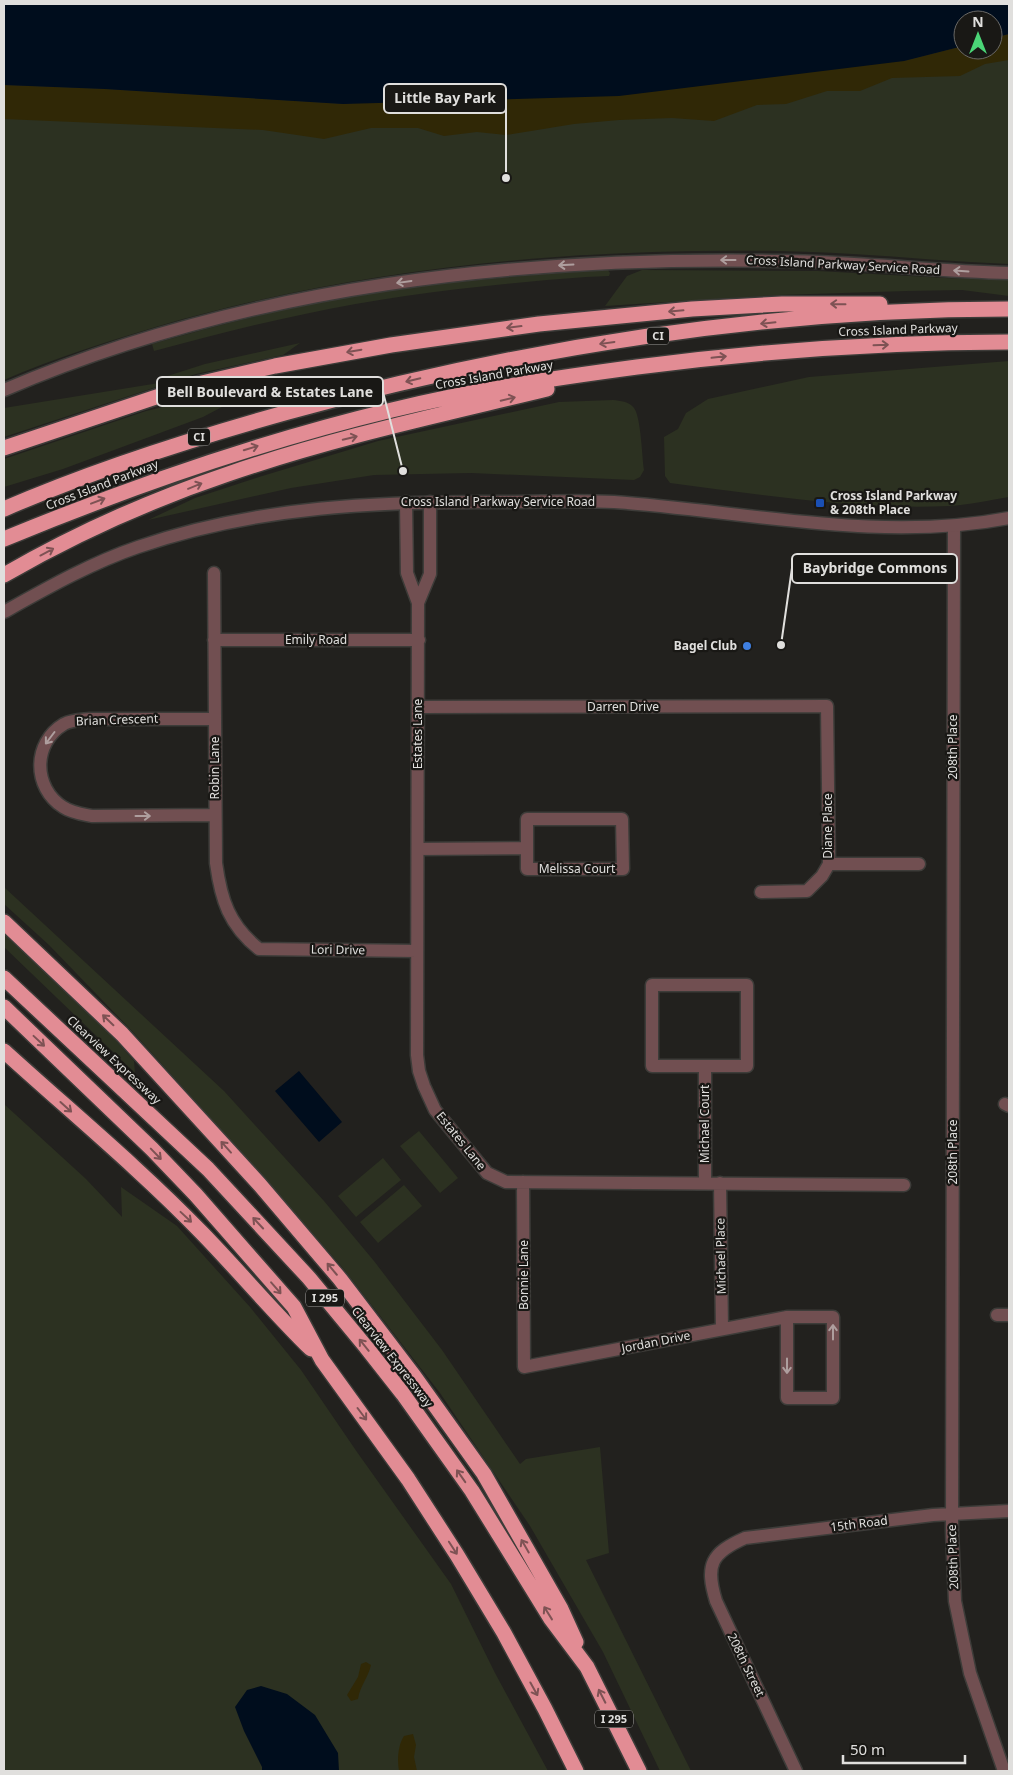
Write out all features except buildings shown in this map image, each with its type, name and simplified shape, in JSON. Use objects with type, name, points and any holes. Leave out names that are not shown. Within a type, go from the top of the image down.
[{"type":"highway","points":[[4,448],[189,386],[348,352],[451,336],[566,321],[752,305],[870,304],[1009,309]]},
{"type":"highway","name":"Cross Island Parkway","points":[[4,509],[87,475],[200,437],[314,405],[429,377],[545,353],[682,333],[810,318],[900,312],[1009,309]]},
{"type":"highway","name":"Cross Island Parkway","points":[[4,539],[85,506],[168,476],[308,432],[393,410],[466,394],[723,356],[898,344],[1009,342]]},
{"type":"highway","points":[[4,575],[70,540],[113,520],[229,473],[351,437],[636,368]]},
{"type":"highway","points":[[4,502],[87,475]]},
{"type":"highway","points":[[4,922],[122,1034],[260,1185],[340,1279],[414,1376],[484,1474],[561,1609],[587,1667]]},
{"type":"highway","name":"Clearview Expressway","points":[[4,978],[208,1169],[314,1284],[372,1355],[438,1441],[472,1491],[550,1619],[587,1667],[639,1771]]},
{"type":"highway","name":"I 295","points":[[4,1008],[97,1096],[196,1195],[294,1307],[322,1360],[408,1479],[457,1555],[504,1633],[576,1771]]},
{"type":"highway","points":[[4,1051],[202,1233],[285,1324],[322,1360]]},
{"type":"street","name":"Cross Island Parkway Service Road","points":[[4,390],[63,366],[180,328],[323,295],[466,274],[574,264],[682,260],[822,262],[1009,273]]},
{"type":"street","name":"Cross Island Parkway Service Road","points":[[4,612],[62,579],[138,547],[214,526],[310,509],[406,502],[612,502],[877,528],[954,526],[1009,518]]},
{"type":"street","name":"Estates Lane","points":[[406,502],[407,573],[418,604],[417,1055],[418,1071],[435,1110],[487,1173],[506,1182],[904,1185]]},
{"type":"street","name":"Estates Lane","points":[[418,604],[430,574],[430,502]]},
{"type":"street","name":"208th Place","points":[[954,526],[952,1513],[955,1601],[970,1673],[1004,1771]]},
{"type":"street","name":"Robin Lane","points":[[214,573],[216,863],[219,886],[225,906],[235,924],[248,940],[259,949]]},
{"type":"street","name":"Emily Road","points":[[214,640],[418,640]]},
{"type":"street","name":"Darren Drive","points":[[418,707],[827,706]]},
{"type":"street","name":"Diane Place","points":[[761,892],[807,891],[822,876],[829,864],[827,706]]},
{"type":"street","name":"Brian Crescent","points":[[215,719],[75,720],[64,724],[53,733],[41,754],[39,768],[42,782],[49,794],[62,807],[76,814],[92,816],[216,815]]},
{"type":"street","name":"Melissa Court","points":[[527,819],[622,819],[623,869],[527,869],[527,848],[527,819]]},
{"type":"street","name":"Melissa Court","points":[[418,849],[527,848]]},
{"type":"street","points":[[829,864],[920,864]]},
{"type":"street","name":"Lori Drive","points":[[259,949],[417,951]]},
{"type":"street","points":[[652,984],[747,985],[747,1066],[705,1066],[652,1066],[652,984]]},
{"type":"street","name":"Michael Court","points":[[705,1066],[705,1183]]},
{"type":"street","name":"Bonnie Lane","points":[[523,1182],[524,1367]]},
{"type":"street","name":"Michael Place","points":[[720,1183],[722,1329]]},
{"type":"street","name":"Jordan Drive","points":[[524,1367],[787,1317],[833,1317],[833,1398],[788,1398],[787,1317]]},
{"type":"street","name":"15th Road","points":[[716,1557],[727,1546],[745,1538],[952,1513],[1009,1511]]},
{"type":"street","name":"208th Street","points":[[716,1557],[710,1570],[711,1586],[716,1602],[796,1771]]},
{"type":"green space","points":[[1009,34],[1009,264],[807,252],[700,251],[622,253],[466,265],[312,289],[235,306],[100,344],[4,380],[4,85],[105,89],[343,104],[904,61],[953,49],[953,60],[1003,60],[1003,36]]},
{"type":"green space","points":[[608,270],[609,276],[551,280],[410,295],[340,307],[267,322],[154,351],[152,344],[265,314],[378,292],[493,278]]},
{"type":"green space","points":[[642,270],[818,271],[1009,280],[1009,296],[962,290],[907,291],[779,295],[605,306],[627,276]]},
{"type":"green space","points":[[300,343],[283,355],[196,374],[4,437],[4,408],[159,383],[158,379],[205,364]]},
{"type":"green space","points":[[1009,361],[1009,497],[949,506],[914,507],[844,504],[670,483],[665,476],[664,437],[678,429],[686,413],[708,399],[809,377]]},
{"type":"green space","points":[[613,400],[630,404],[634,408],[638,420],[644,470],[640,477],[634,480],[471,473],[374,475],[291,488],[148,520],[195,498],[378,441],[559,402]]},
{"type":"green space","points":[[188,401],[219,402],[222,407],[203,417],[63,469],[4,487],[4,459],[146,411]]},
{"type":"green space","points":[[4,887],[224,1091],[324,1201],[374,1261],[442,1350],[520,1464],[526,1459],[600,1447],[609,1553],[586,1560],[691,1771],[660,1771],[603,1652],[530,1526],[440,1393],[342,1267],[250,1162],[132,1031],[49,945],[4,904]]},
{"type":"green space","points":[[4,931],[105,1028],[134,1061],[135,1073],[4,947]]},
{"type":"green space","points":[[4,1104],[86,1179],[122,1217],[121,1187],[177,1226],[250,1307],[301,1370],[451,1584],[495,1673],[548,1771],[4,1771]]},
{"type":"green space","points":[[419,1131],[458,1178],[440,1193],[400,1146]]},
{"type":"green space","points":[[383,1158],[401,1180],[356,1217],[338,1196]]},
{"type":"green space","points":[[404,1185],[422,1206],[378,1243],[360,1222]]},
{"type":"sand","points":[[1009,34],[1009,60],[985,64],[960,76],[892,78],[860,91],[827,91],[786,104],[757,105],[714,121],[672,118],[619,120],[574,124],[506,135],[477,132],[444,136],[418,128],[371,128],[324,139],[263,130],[4,119],[4,85],[105,89],[343,104],[904,61],[953,49],[953,60],[1003,60],[1003,36]]},
{"type":"sand","points":[[366,1662],[371,1665],[370,1670],[360,1690],[358,1699],[351,1701],[347,1695],[358,1677],[361,1664]]},
{"type":"sand","points":[[413,1734],[416,1745],[414,1757],[417,1771],[399,1771],[398,1757],[400,1744],[404,1736]]},
{"type":"water","points":[[4,4],[1009,4],[1009,34],[1003,36],[1003,10],[953,10],[953,49],[904,61],[619,96],[343,104],[105,89],[4,85]]},
{"type":"water","points":[[299,1071],[342,1122],[319,1142],[275,1091]]},
{"type":"water","points":[[261,1686],[287,1694],[315,1715],[338,1753],[339,1771],[262,1771],[262,1767],[244,1731],[235,1707],[247,1690]]},
{"type":"place","name":"Little Bay Park","points":[[506,178]]},
{"type":"place","name":"Bell Boulevard & Estates Lane","points":[[403,471]]},
{"type":"place","name":"Cross Island Parkway & 208th Place","points":[[820,503]]},
{"type":"place","name":"Baybridge Commons","points":[[781,645]]},
{"type":"place","name":"Bagel Club","points":[[747,646]]}]
